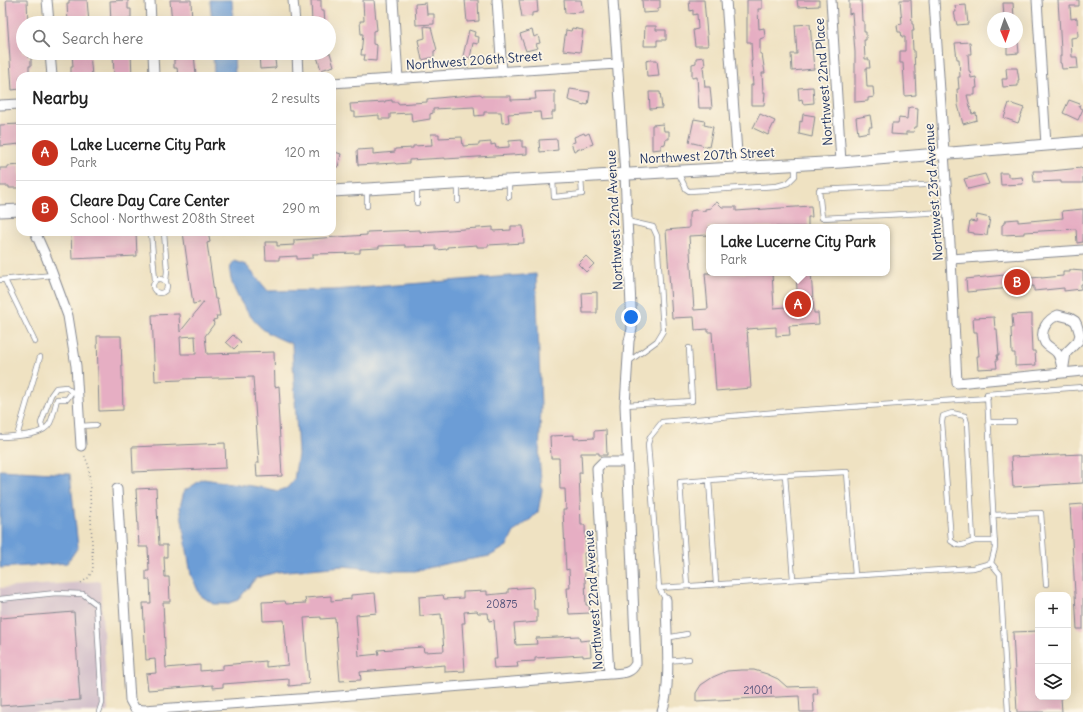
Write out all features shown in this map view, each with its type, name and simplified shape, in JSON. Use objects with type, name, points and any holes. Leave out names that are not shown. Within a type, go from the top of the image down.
[{"type":"street","points":[[47,0],[48,16]]},
{"type":"street","points":[[150,0],[151,16]]},
{"type":"street","points":[[293,0],[294,16]]},
{"type":"street","points":[[393,0],[398,79]]},
{"type":"street","points":[[497,0],[502,72]]},
{"type":"street","name":"Northwest 22nd Avenue","points":[[613,0],[625,174],[632,328],[629,341],[625,405],[626,462],[636,663],[634,669],[628,672],[609,674],[597,468],[603,462],[626,462]]},
{"type":"street","points":[[726,0],[738,167]]},
{"type":"street","name":"Northwest 22nd Place","points":[[831,0],[841,162]]},
{"type":"street","name":"Northwest 23rd Avenue","points":[[934,0],[951,259],[957,383],[1063,372]]},
{"type":"street","points":[[1037,0],[1046,145]]},
{"type":"street","points":[[51,60],[52,72]]},
{"type":"street","points":[[153,60],[154,72]]},
{"type":"street","points":[[297,60],[298,72]]},
{"type":"street","name":"Northwest 206th Street","points":[[336,83],[617,64]]},
{"type":"street","points":[[0,105],[16,104]]},
{"type":"street","name":"Northwest 207th Street","points":[[336,191],[841,162],[1083,142]]},
{"type":"street","points":[[0,211],[16,210]]},
{"type":"street","points":[[37,236],[68,316],[76,366],[75,391],[81,446]]},
{"type":"street","points":[[951,259],[1083,250]]},
{"type":"street","points":[[1058,315],[1070,318],[1074,321],[1080,334],[1078,341],[1066,353],[1063,372],[1058,354],[1045,343],[1043,333],[1046,322],[1058,315]]},
{"type":"street","points":[[1063,372],[1083,371]]},
{"type":"street","points":[[117,488],[130,700],[135,709],[144,710],[609,674]]},
{"type":"street","points":[[662,712],[667,673],[666,600]]},
{"type":"lane","points":[[678,171],[686,189],[689,191],[777,186],[788,183],[795,176],[796,164]]},
{"type":"lane","points":[[553,178],[554,197],[582,194],[581,176]]},
{"type":"lane","points":[[509,180],[509,197]]},
{"type":"lane","points":[[458,184],[458,201]]},
{"type":"lane","points":[[945,184],[820,190],[822,218],[947,212]]},
{"type":"lane","points":[[417,186],[417,203]]},
{"type":"lane","points":[[367,189],[367,206]]},
{"type":"lane","points":[[627,220],[653,227],[657,236],[663,331],[657,341],[628,362]]},
{"type":"lane","points":[[151,236],[155,280],[152,286],[154,291],[159,293],[163,292],[167,288],[164,236]]},
{"type":"lane","points":[[35,342],[3,280],[53,275]]},
{"type":"lane","points":[[155,280],[159,278],[166,281]]},
{"type":"lane","points":[[625,405],[692,401],[689,348]]},
{"type":"lane","points":[[17,436],[40,357]]},
{"type":"lane","points":[[43,429],[41,423],[51,395],[56,388],[66,387],[75,391],[67,399],[57,399],[51,395]]},
{"type":"lane","points":[[991,564],[995,541],[987,394],[1083,387]]},
{"type":"lane","points":[[666,600],[659,588],[648,444],[650,437],[662,422],[790,411],[988,398]]},
{"type":"lane","points":[[0,437],[28,435],[43,429],[50,424],[57,399]]},
{"type":"lane","points":[[973,541],[968,423],[965,416],[952,413],[943,416],[942,422],[951,541],[954,544],[963,546],[973,541],[995,541]]},
{"type":"lane","points":[[988,422],[1014,422]]},
{"type":"lane","points":[[80,426],[96,425]]},
{"type":"lane","points":[[687,585],[680,482],[785,474],[847,472],[855,575]]},
{"type":"lane","points":[[785,474],[793,579]]},
{"type":"lane","points":[[709,480],[716,584]]},
{"type":"lane","points":[[993,516],[1041,513],[1046,584]]},
{"type":"lane","points":[[659,588],[687,585],[973,568],[991,564]]},
{"type":"lane","points":[[991,564],[1000,574],[1008,712]]},
{"type":"lane","points":[[0,599],[56,593],[83,594],[96,604],[102,703],[99,712]]},
{"type":"lane","points":[[666,638],[687,634]]},
{"type":"lane","points":[[667,661],[689,659]]},
{"type":"path","points":[[81,446],[89,467],[93,570],[88,578],[81,583]]},
{"type":"shaded area","points":[[100,581],[108,712],[0,712],[0,588]]},
{"type":"water","points":[[210,0],[232,0],[233,16],[211,16]]},
{"type":"water","points":[[213,60],[234,60],[235,72],[214,72]]},
{"type":"water","points":[[234,261],[246,265],[268,291],[334,290],[536,274],[541,407],[539,457],[542,490],[538,512],[514,532],[507,546],[490,556],[415,571],[391,571],[343,566],[277,572],[256,578],[238,600],[226,604],[213,604],[200,595],[191,575],[180,507],[184,491],[203,479],[278,491],[287,488],[294,480],[298,454],[292,344],[274,336],[258,325],[238,298],[233,287],[230,268]]},
{"type":"water","points":[[0,470],[70,474],[78,547],[67,563],[0,568]]},
{"type":"building","points":[[6,0],[27,0],[28,16],[16,16],[16,60],[31,60],[31,66],[29,66],[29,72],[16,72],[16,90],[12,90]]},
{"type":"building","points":[[69,0],[87,0],[88,16],[68,16],[67,3],[69,3]]},
{"type":"building","points":[[128,0],[128,9],[131,9],[131,16],[111,16],[110,1]]},
{"type":"building","points":[[170,0],[191,0],[192,16],[171,16]]},
{"type":"building","points":[[311,0],[321,0],[321,11],[324,11],[324,16],[312,16]]},
{"type":"building","points":[[363,0],[374,0],[377,30],[373,31],[373,44],[377,45],[376,61],[364,60],[365,55],[361,55],[363,34],[361,34],[360,21],[364,21]]},
{"type":"building","points":[[465,0],[478,0],[479,21],[467,22]]},
{"type":"building","points":[[519,0],[537,0],[538,12],[532,13],[532,16],[522,17]]},
{"type":"building","points":[[564,0],[581,0],[583,12],[565,13]]},
{"type":"building","points":[[642,0],[660,0],[660,8],[658,8],[658,12],[643,13]]},
{"type":"building","points":[[689,0],[704,0],[708,46],[695,46],[693,30],[698,29],[697,14],[693,15],[693,10],[690,11]]},
{"type":"building","points":[[747,0],[762,0],[762,9],[758,9],[759,29],[764,28],[765,37],[760,39],[760,54],[762,54],[765,73],[762,73],[763,92],[765,92],[764,105],[751,105],[751,85],[753,85],[751,42],[747,42]]},
{"type":"building","points":[[797,0],[819,0],[819,6],[798,7]]},
{"type":"building","points":[[849,0],[861,0],[862,21],[864,21],[864,32],[866,32],[866,40],[864,40],[865,59],[869,59],[870,68],[866,68],[867,87],[873,87],[874,97],[868,98],[868,101],[855,102],[855,52],[852,13],[849,14]]},
{"type":"building","points":[[900,0],[911,0],[912,24],[914,31],[912,31],[916,95],[905,96],[903,63],[900,63],[900,51],[905,51],[905,37],[902,37],[901,32],[898,32],[897,25],[902,24]]},
{"type":"building","points":[[1058,0],[1079,0],[1079,6],[1070,6],[1071,19],[1077,18],[1078,37],[1071,38],[1072,57],[1077,57],[1078,68],[1062,69],[1060,63],[1061,50]]},
{"type":"building","points":[[426,3],[427,14],[434,14],[434,24],[416,25],[415,4]]},
{"type":"building","points":[[1003,3],[1013,3],[1014,12],[1004,12]]},
{"type":"building","points":[[966,5],[968,24],[957,25],[954,12],[956,12],[955,6]]},
{"type":"building","points":[[810,24],[814,69],[792,71],[791,54],[797,54],[795,25]]},
{"type":"building","points":[[424,26],[431,27],[437,50],[434,51],[434,57],[422,60],[418,40],[425,38]]},
{"type":"building","points":[[645,26],[656,26],[656,30],[666,30],[666,40],[657,40],[657,46],[644,46]]},
{"type":"building","points":[[572,28],[583,30],[580,52],[563,50],[566,30],[571,31]]},
{"type":"building","points":[[469,30],[475,32],[474,36],[479,37],[478,44],[473,43],[470,58],[463,56]]},
{"type":"building","points":[[532,30],[534,37],[538,35],[540,43],[536,44],[538,48],[526,51],[520,34]]},
{"type":"building","points":[[970,42],[971,54],[968,54],[969,71],[971,78],[976,77],[977,88],[975,88],[975,95],[967,95],[972,114],[976,113],[977,120],[963,124],[958,105],[957,89],[959,89],[958,77],[960,77],[959,59],[957,59],[955,43]]},
{"type":"building","points":[[1007,48],[1019,48],[1019,53],[1007,54]]},
{"type":"building","points":[[704,57],[705,66],[703,66],[705,87],[710,87],[712,108],[699,108],[697,77],[692,78],[692,64],[696,63],[696,58]]},
{"type":"building","points":[[72,60],[91,60],[92,72],[71,72],[71,67],[73,67]]},
{"type":"building","points":[[113,60],[131,60],[132,72],[114,72]]},
{"type":"building","points":[[174,60],[195,60],[196,72],[178,72],[177,68],[174,68]]},
{"type":"building","points":[[259,60],[275,60],[275,68],[260,69]]},
{"type":"building","points":[[318,60],[332,60],[334,66],[321,70]]},
{"type":"building","points":[[657,60],[659,76],[647,77],[646,61]]},
{"type":"building","points":[[1006,68],[1017,68],[1019,80],[1018,86],[1003,87],[1002,79],[1007,79]]},
{"type":"building","points":[[813,87],[814,103],[803,104],[802,99],[799,100],[798,88]]},
{"type":"building","points":[[570,89],[590,92],[588,105],[568,100]]},
{"type":"building","points":[[555,91],[555,112],[552,112],[552,119],[541,120],[540,112],[508,114],[509,122],[502,123],[501,112],[484,112],[484,115],[475,116],[474,107],[433,109],[433,113],[430,114],[430,119],[412,122],[411,113],[390,114],[390,119],[379,119],[379,115],[355,117],[355,112],[351,112],[350,104],[385,102],[392,100],[392,102],[398,102],[398,104],[427,102],[427,99],[480,94],[483,96],[511,96],[511,100],[536,99],[535,92]]},
{"type":"building","points":[[649,92],[660,92],[662,108],[650,109]]},
{"type":"building","points":[[1069,100],[1080,104],[1079,107],[1083,109],[1078,120],[1063,113]]},
{"type":"building","points":[[1009,103],[1024,108],[1018,123],[1004,118]]},
{"type":"building","points":[[908,108],[918,108],[917,127],[915,127],[914,132],[906,132],[906,135],[891,134],[892,123],[898,123],[899,118],[907,119]]},
{"type":"building","points":[[760,114],[775,121],[768,135],[753,128]]},
{"type":"building","points":[[803,114],[815,116],[812,137],[799,134],[800,121],[802,122]]},
{"type":"building","points":[[870,115],[872,127],[869,127],[869,132],[858,134],[856,118]]},
{"type":"building","points":[[694,119],[705,121],[704,125],[713,127],[709,147],[689,142]]},
{"type":"building","points":[[16,124],[16,144],[0,146],[0,125]]},
{"type":"building","points":[[663,124],[664,131],[669,131],[669,139],[666,139],[665,144],[661,145],[661,149],[652,150],[652,125]]},
{"type":"building","points":[[584,133],[585,135],[589,133],[593,144],[574,151],[571,143],[575,142],[574,137]]},
{"type":"building","points":[[431,134],[439,134],[439,138],[462,137],[463,146],[479,145],[479,143],[491,142],[491,145],[495,144],[496,148],[509,147],[509,141],[522,140],[522,147],[527,147],[527,154],[409,160],[409,163],[358,165],[357,150],[373,149],[373,154],[395,152],[395,149],[413,148],[413,146],[432,145]]},
{"type":"building","points":[[557,139],[558,150],[540,152],[539,140]]},
{"type":"building","points":[[336,152],[341,154],[338,167],[336,167]]},
{"type":"building","points":[[16,165],[16,188],[0,186],[0,168],[8,168],[8,166]]},
{"type":"building","points":[[1081,168],[1083,170],[1083,183],[1061,183],[1061,181],[1034,182],[1033,171]]},
{"type":"building","points":[[1000,173],[1008,173],[1008,177],[1011,176],[1011,178],[1022,177],[1023,184],[1001,185]]},
{"type":"building","points":[[985,174],[989,184],[968,189],[964,179]]},
{"type":"building","points":[[717,202],[722,207],[736,207],[736,211],[811,206],[812,217],[808,217],[808,224],[706,224],[706,235],[689,236],[694,310],[708,309],[705,273],[706,276],[772,276],[774,308],[798,306],[796,276],[811,276],[814,313],[818,313],[819,324],[789,326],[790,335],[776,336],[776,327],[747,329],[751,388],[716,391],[712,332],[708,332],[708,329],[695,330],[694,317],[672,318],[666,230],[689,228],[689,215],[691,211],[705,211],[705,209],[711,208],[712,205]]},
{"type":"building","points":[[1083,209],[1083,242],[1077,243],[1076,229],[1024,232],[1024,234],[1002,235],[1002,225],[1006,222],[1006,220],[1018,219],[1018,222],[1063,218],[1062,211]]},
{"type":"building","points":[[977,215],[990,218],[987,235],[968,232],[970,221],[976,222]]},
{"type":"building","points":[[511,226],[523,226],[524,243],[488,245],[488,247],[477,247],[477,245],[447,247],[447,249],[436,250],[436,246],[379,246],[379,248],[360,249],[360,253],[313,254],[313,258],[297,259],[297,256],[279,257],[279,260],[266,260],[265,242],[277,242],[277,246],[294,245],[294,240],[367,235],[367,232],[420,230],[420,232],[493,227],[493,231],[511,230]]},
{"type":"building","points":[[71,236],[136,236],[137,256],[72,259]]},
{"type":"building","points":[[184,236],[209,236],[210,242],[207,243],[215,299],[217,299],[220,316],[216,316],[217,319],[213,320],[214,324],[205,336],[207,354],[274,352],[275,387],[279,386],[280,404],[278,404],[282,476],[257,477],[256,463],[259,463],[253,377],[155,381],[152,315],[179,314],[180,332],[204,302],[193,304]],"holes":[[[195,336],[196,354],[181,354],[180,337]]]},
{"type":"building","points":[[586,256],[594,264],[586,272],[578,264]]},
{"type":"building","points":[[1070,270],[1083,271],[1083,284],[1081,284],[1081,289],[1064,291],[1064,288],[1034,291],[1034,286],[967,292],[966,279],[1014,274],[1022,275],[1022,279],[1041,278],[1063,276],[1063,272],[1070,272]]},
{"type":"building","points":[[597,292],[597,313],[583,313],[582,293]]},
{"type":"building","points":[[1032,314],[1032,351],[1035,351],[1036,365],[1015,366],[1015,353],[1012,353],[1012,315]]},
{"type":"building","points":[[994,317],[995,329],[997,329],[999,355],[997,355],[998,360],[996,360],[997,368],[978,369],[977,356],[979,356],[977,332],[974,332],[973,318]]},
{"type":"building","points":[[233,335],[241,342],[234,349],[226,342]]},
{"type":"building","points":[[97,336],[121,336],[123,410],[99,411]]},
{"type":"building","points":[[606,430],[607,455],[599,455],[599,453],[581,453],[582,473],[579,473],[581,525],[585,525],[586,553],[584,553],[586,605],[589,605],[590,613],[569,614],[567,588],[570,588],[569,569],[566,570],[563,510],[566,510],[565,489],[560,489],[559,458],[551,458],[550,436],[574,435],[574,439],[594,438],[594,431]]},
{"type":"building","points":[[225,443],[226,468],[133,472],[132,447]]},
{"type":"building","points":[[1083,454],[1083,483],[1013,487],[1011,457]]},
{"type":"building","points":[[156,488],[159,545],[167,545],[167,557],[164,557],[165,577],[169,577],[170,602],[163,602],[166,668],[200,665],[200,671],[223,669],[223,665],[266,661],[266,667],[288,665],[284,620],[263,621],[262,602],[285,601],[286,604],[306,603],[305,598],[331,596],[331,601],[351,599],[351,595],[375,593],[377,613],[356,615],[359,656],[379,654],[378,650],[423,647],[424,652],[444,651],[441,614],[420,616],[419,597],[443,595],[444,599],[463,598],[463,592],[487,591],[487,595],[508,593],[508,589],[533,587],[534,609],[537,609],[537,622],[514,624],[516,645],[537,644],[536,638],[579,636],[580,641],[590,640],[591,656],[583,657],[583,655],[535,658],[535,661],[517,662],[518,667],[494,668],[493,659],[497,659],[494,620],[489,621],[488,613],[478,613],[477,611],[464,612],[465,623],[462,623],[465,671],[445,672],[445,665],[360,672],[361,680],[340,681],[335,618],[304,618],[309,684],[289,686],[289,679],[223,684],[223,687],[213,688],[213,685],[148,690],[146,674],[156,673],[155,659],[146,660],[143,603],[151,603],[150,580],[146,580],[146,571],[149,571],[148,547],[139,547],[136,489]]},
{"type":"building","points":[[1083,504],[1083,629],[1077,629],[1070,505]]},
{"type":"building","points":[[74,612],[80,700],[0,706],[0,618]]},
{"type":"building","points":[[1035,631],[1035,700],[1061,700],[1062,712],[1017,712],[1013,632]]},
{"type":"building","points":[[754,670],[767,674],[778,679],[787,687],[817,686],[818,694],[813,694],[814,712],[800,712],[799,696],[696,701],[696,693],[701,685],[713,677],[727,671]]},
{"type":"place","name":"Cleare Day Care Center","points":[[1017,282]]},
{"type":"place","name":"Lake Lucerne City Park","points":[[798,304]]}]
